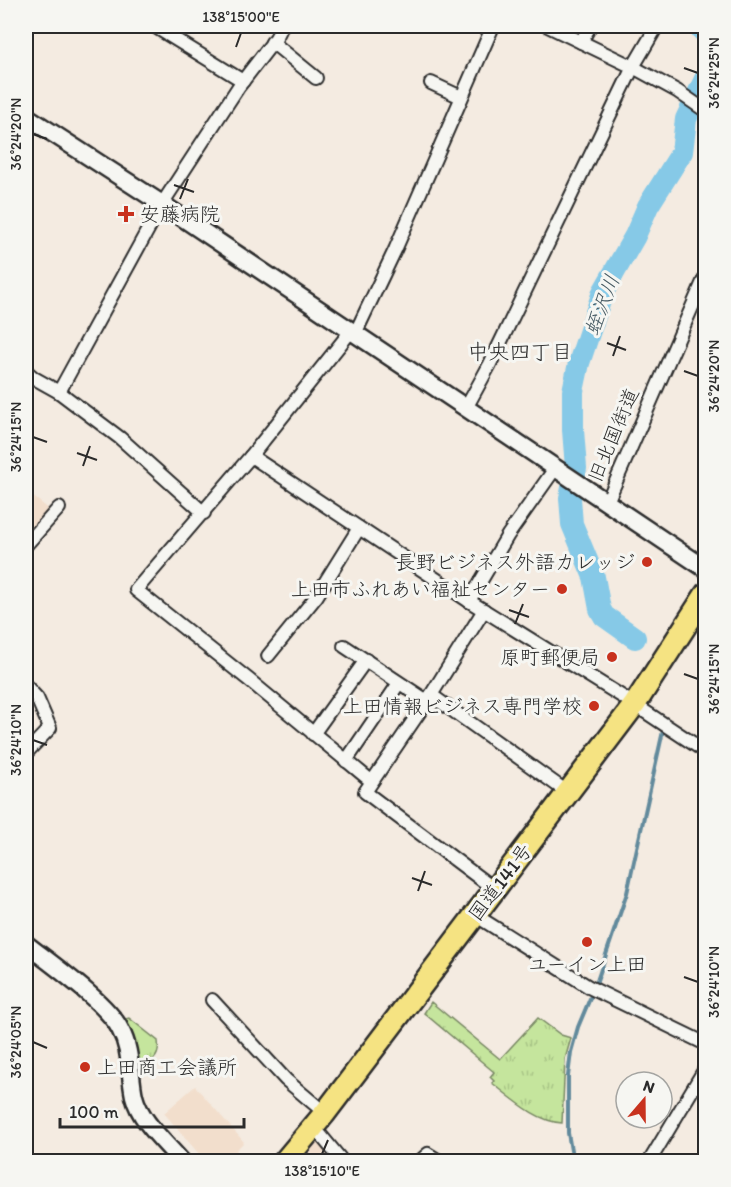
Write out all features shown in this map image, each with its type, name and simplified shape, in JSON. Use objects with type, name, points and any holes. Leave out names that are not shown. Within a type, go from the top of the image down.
[{"type":"highway","name":"国道141号","points":[[284,1161],[319,1120],[567,792],[640,708],[705,594]]},
{"type":"street","points":[[59,392],[162,204],[282,26]]},
{"type":"street","points":[[493,26],[353,332],[204,513],[136,590],[346,760],[368,787],[494,889]]},
{"type":"street","points":[[548,26],[633,67],[697,105]]},
{"type":"street","points":[[581,42],[590,26]]},
{"type":"street","points":[[466,408],[494,357],[633,67],[657,26]]},
{"type":"street","points":[[157,28],[243,81]]},
{"type":"street","points":[[272,42],[316,78]]},
{"type":"street","points":[[430,83],[462,98]]},
{"type":"street","points":[[26,116],[162,204],[607,502]]},
{"type":"street","name":"旧北国街道","points":[[705,275],[607,502],[705,569]]},
{"type":"street","points":[[26,371],[59,392],[120,438],[204,513]]},
{"type":"street","points":[[251,456],[468,601],[640,708],[705,752]]},
{"type":"street","points":[[468,601],[508,536],[567,474]]},
{"type":"street","points":[[26,545],[59,508]]},
{"type":"street","points":[[267,656],[316,597],[359,528]]},
{"type":"street","points":[[368,787],[429,698],[484,610]]},
{"type":"street","points":[[344,646],[399,683],[429,698],[567,792]]},
{"type":"street","points":[[313,734],[366,660]]},
{"type":"street","points":[[346,760],[399,683]]},
{"type":"street","points":[[26,686],[37,698],[50,728],[26,753]]},
{"type":"street","points":[[475,915],[594,990],[705,1044]]},
{"type":"street","points":[[26,944],[101,1006],[119,1027],[128,1048],[134,1097],[140,1112],[182,1161]]},
{"type":"street","points":[[212,1000],[286,1080],[319,1120],[343,1161]]},
{"type":"street","points":[[650,1161],[705,1067]]},
{"type":"street","points":[[419,1161],[428,1154],[441,1161]]},
{"type":"shaded area","points":[[26,491],[50,510],[26,537]]},
{"type":"shaded area","points":[[195,1086],[244,1142],[236,1150],[248,1161],[205,1161],[164,1113]]},
{"type":"shaded area","points":[[315,1140],[333,1161],[296,1162]]},
{"type":"green space","points":[[431,1002],[500,1059],[538,1018],[561,1035],[571,1038],[565,1059],[562,1123],[553,1122],[534,1114],[492,1083],[494,1081],[490,1077],[494,1072],[424,1013]]},
{"type":"green space","points":[[129,1018],[158,1041],[156,1056],[145,1067],[139,1064],[137,1050],[125,1022],[125,1019]]},
{"type":"waterway","points":[[698,26],[706,34]]},
{"type":"waterway","name":"蛭沢川","points":[[635,638],[604,616],[600,609],[594,577],[572,524],[570,498],[576,468],[573,391],[579,363],[603,292],[635,236],[648,206],[682,152],[686,119],[706,77]]},
{"type":"waterway","points":[[573,1162],[568,1133],[568,1076],[571,1052],[627,893],[663,731],[657,726]]},
{"type":"place","name":"安藤病院","points":[[126,214]]},
{"type":"place","name":"長野ビジネス外語カレッジ","points":[[647,562]]},
{"type":"place","name":"上田市ふれあい福祉センター","points":[[562,589]]},
{"type":"place","name":"原町郵便局","points":[[612,657]]},
{"type":"place","name":"上田情報ビジネス専門学校","points":[[594,706]]},
{"type":"place","name":"ユーイン上田","points":[[587,942]]},
{"type":"place","name":"上田商工会議所","points":[[85,1067]]},
{"type":"district","name":"中央四丁目","points":[[520,352]]}]
